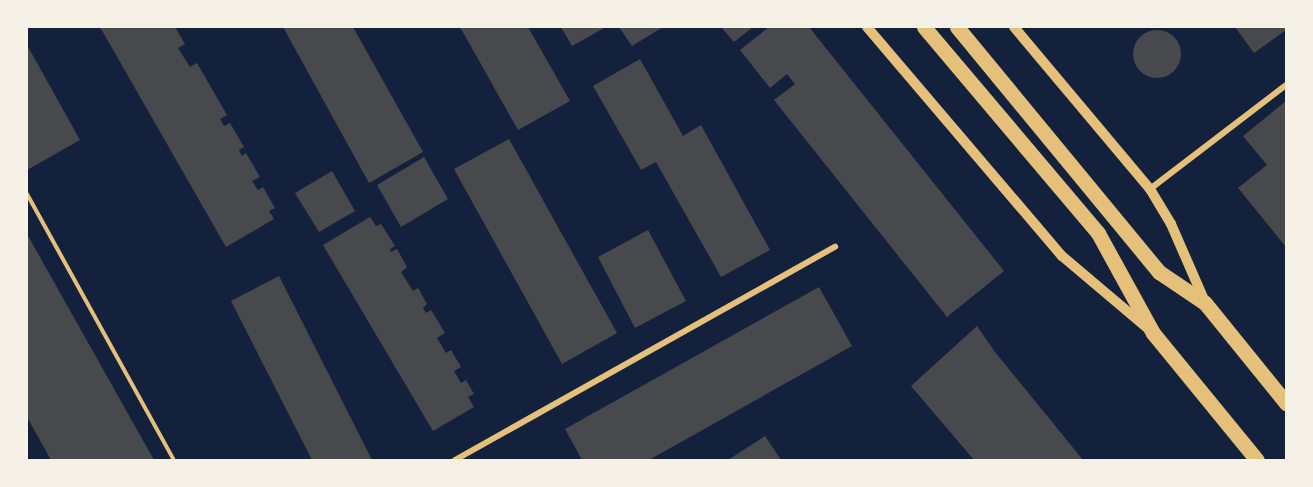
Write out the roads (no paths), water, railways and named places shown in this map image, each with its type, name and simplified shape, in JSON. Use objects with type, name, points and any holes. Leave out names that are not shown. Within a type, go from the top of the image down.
[{"type":"main road","points":[[924,27],[1098,233],[1153,333],[1257,460]]},
{"type":"main road","points":[[957,27],[1159,272],[1205,303],[1286,404]]},
{"type":"street","points":[[867,27],[1062,256],[1153,333]]},
{"type":"street","points":[[1014,27],[1150,189],[1171,224],[1205,303]]},
{"type":"street","points":[[1150,189],[1286,85]]},
{"type":"street","points":[[455,460],[835,247]]}]
